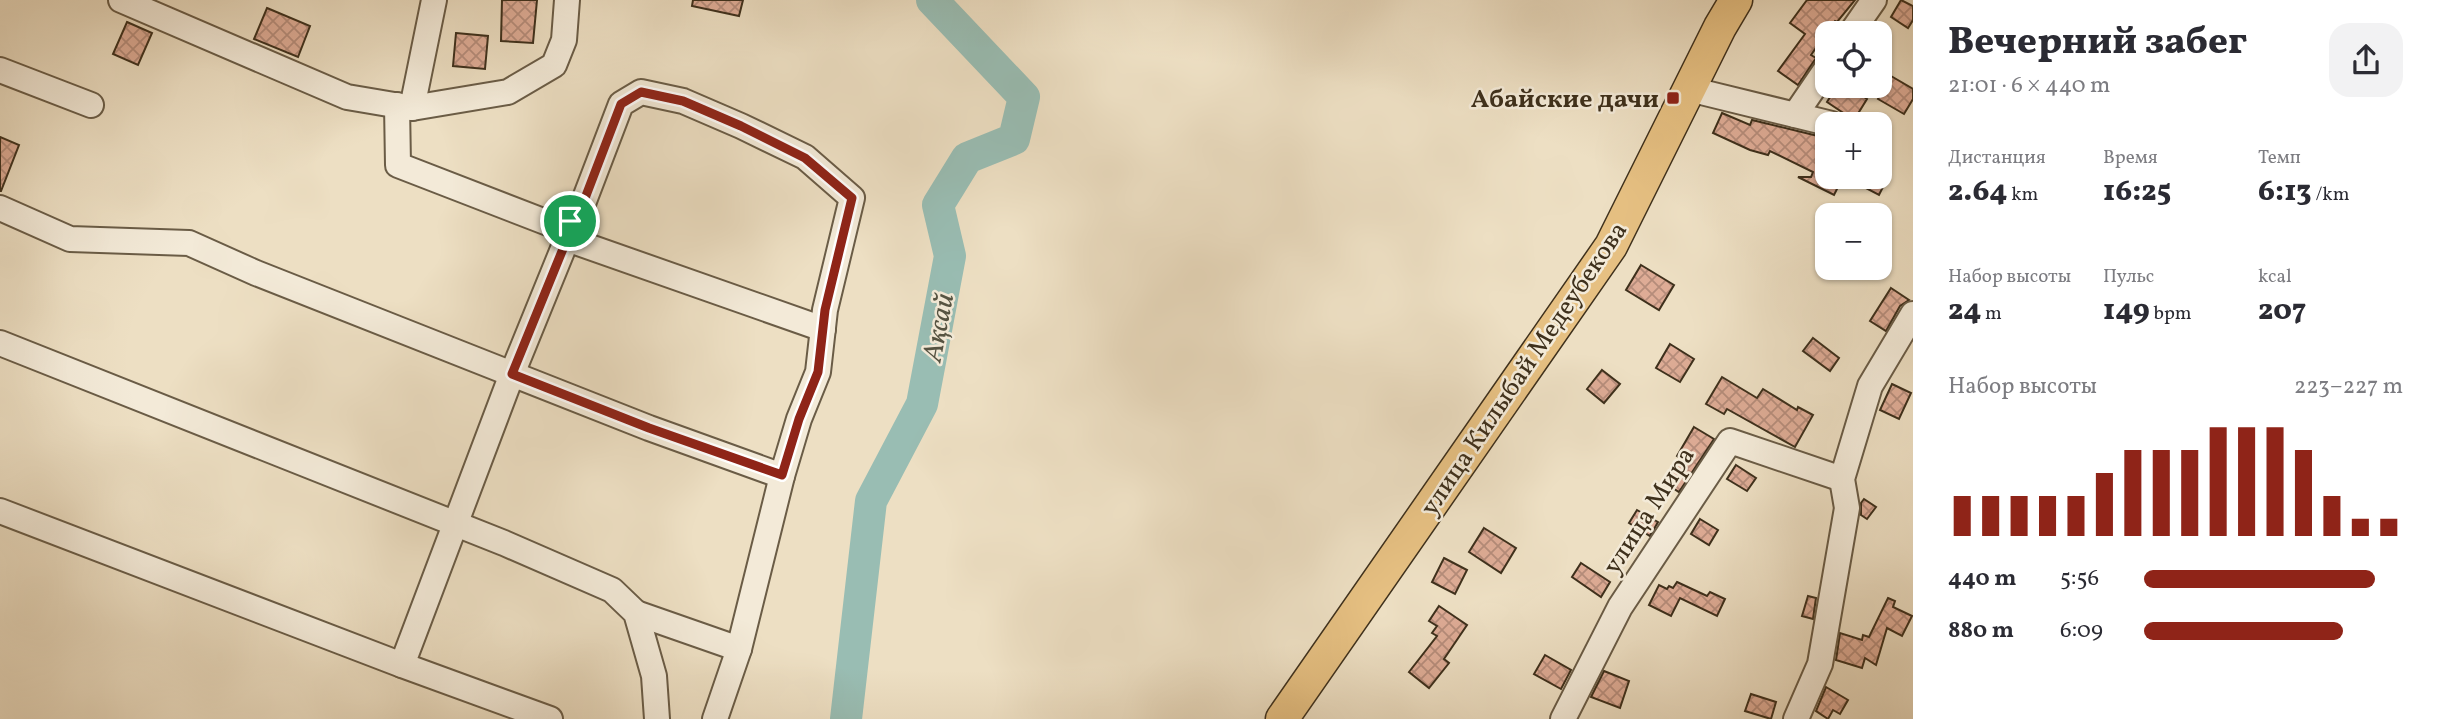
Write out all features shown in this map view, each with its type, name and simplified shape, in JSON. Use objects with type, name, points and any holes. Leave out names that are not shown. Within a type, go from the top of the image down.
[{"type":"main road","name":"улица Килыбай Медеубекова","points":[[1282,719],[1611,246],[1735,0]]},
{"type":"street","points":[[121,0],[347,97],[404,106],[508,92],[554,65],[564,40],[567,0]]},
{"type":"street","points":[[434,0],[404,106],[398,165],[823,329]]},
{"type":"street","points":[[1859,21],[1874,0]]},
{"type":"street","points":[[0,70],[90,105]]},
{"type":"street","points":[[1795,115],[1815,86]]},
{"type":"street","points":[[1689,89],[1815,120]]},
{"type":"street","points":[[402,665],[512,374],[569,230],[579,214],[621,104],[641,92],[683,101],[805,158],[852,198],[825,310],[818,372],[799,419],[782,475],[739,649],[715,719]]},
{"type":"street","points":[[0,208],[70,239],[189,243],[256,273],[649,428],[782,475]]},
{"type":"street","points":[[1796,719],[1820,664],[1847,508],[1842,479],[1870,386],[1913,314]]},
{"type":"street","points":[[0,343],[504,543],[612,590],[636,613],[739,649]]},
{"type":"street","name":"улица Мира","points":[[1563,719],[1620,607],[1730,441],[1842,479]]},
{"type":"street","points":[[0,511],[550,719]]},
{"type":"street","points":[[636,613],[654,676],[657,719]]},
{"type":"building","points":[[502,0],[537,0],[533,43],[501,41]]},
{"type":"building","points":[[693,0],[743,0],[739,16],[692,6]]},
{"type":"building","points":[[1807,0],[1855,0],[1838,21],[1815,21],[1815,49],[1811,55],[1815,60],[1798,85],[1778,71],[1805,34],[1790,23]]},
{"type":"building","points":[[1901,0],[1913,6],[1913,20],[1908,28],[1891,17]]},
{"type":"building","points":[[267,8],[310,26],[298,57],[254,39]]},
{"type":"building","points":[[127,22],[152,33],[138,65],[113,54]]},
{"type":"building","points":[[456,33],[488,36],[485,69],[453,66]]},
{"type":"building","points":[[1892,77],[1913,89],[1913,99],[1904,114],[1878,99],[1892,98]]},
{"type":"building","points":[[1830,98],[1867,99],[1859,112],[1842,112],[1827,102]]},
{"type":"building","points":[[1722,113],[1750,125],[1752,120],[1815,135],[1815,186],[1798,177],[1811,177],[1813,172],[1770,151],[1768,155],[1750,150],[1713,133]]},
{"type":"building","points":[[0,137],[19,145],[1,191],[0,191]]},
{"type":"building","points":[[1822,189],[1837,189],[1834,195]]},
{"type":"building","points":[[1868,189],[1882,189],[1879,195]]},
{"type":"building","points":[[1641,265],[1674,285],[1659,310],[1626,290]]},
{"type":"building","points":[[1891,288],[1909,300],[1900,306],[1886,331],[1870,321]]},
{"type":"building","points":[[1813,338],[1839,358],[1830,371],[1803,351]]},
{"type":"building","points":[[1670,344],[1694,359],[1680,382],[1656,368]]},
{"type":"building","points":[[1602,370],[1620,384],[1604,403],[1587,389]]},
{"type":"building","points":[[1722,377],[1757,398],[1763,389],[1797,410],[1798,407],[1813,415],[1795,447],[1727,409],[1724,414],[1706,404]]},
{"type":"building","points":[[1892,384],[1911,393],[1899,419],[1880,410]]},
{"type":"building","points":[[1694,427],[1714,439],[1679,492],[1665,483],[1681,459],[1677,456]]},
{"type":"building","points":[[1736,465],[1756,478],[1747,491],[1727,479]]},
{"type":"building","points":[[1864,499],[1876,507],[1867,519],[1861,515],[1861,503]]},
{"type":"building","points":[[1637,510],[1658,522],[1650,536],[1629,523]]},
{"type":"building","points":[[1700,519],[1718,530],[1709,545],[1691,534]]},
{"type":"building","points":[[1484,528],[1516,548],[1501,573],[1469,552]]},
{"type":"building","points":[[1444,558],[1467,570],[1455,594],[1432,582]]},
{"type":"building","points":[[1581,563],[1610,582],[1601,597],[1572,577]]},
{"type":"building","points":[[1677,582],[1707,596],[1710,592],[1725,599],[1717,616],[1680,598],[1671,616],[1649,605],[1659,585],[1667,589],[1669,586],[1673,588]]},
{"type":"building","points":[[1808,596],[1816,598],[1813,619],[1802,616]]},
{"type":"building","points":[[1888,598],[1895,601],[1893,607],[1912,616],[1902,636],[1887,628],[1876,665],[1865,658],[1862,668],[1836,660],[1840,633],[1862,640],[1863,635],[1869,637]]},
{"type":"building","points":[[1439,606],[1467,625],[1444,659],[1449,663],[1429,688],[1409,672],[1437,636],[1432,633],[1437,626],[1429,621]]},
{"type":"building","points":[[1545,655],[1571,670],[1561,689],[1534,674]]},
{"type":"building","points":[[1604,671],[1629,681],[1620,708],[1591,697]]},
{"type":"building","points":[[1826,687],[1848,700],[1840,714],[1833,710],[1828,719],[1816,711]]},
{"type":"building","points":[[1751,694],[1776,702],[1771,719],[1745,711]]},
{"type":"waterway","name":"Ақсай","points":[[846,719],[871,501],[922,404],[950,256],[938,205],[967,158],[1014,139],[1024,97],[932,0]]},
{"type":"place","name":"Абайские дачи","points":[[1673,98]]},
{"type":"route","points":[[641,92],[683,101],[805,158],[852,198],[825,310],[818,372],[799,419],[782,475],[649,428],[512,374],[567,239],[570,221],[579,214],[621,104],[641,92]]}]
